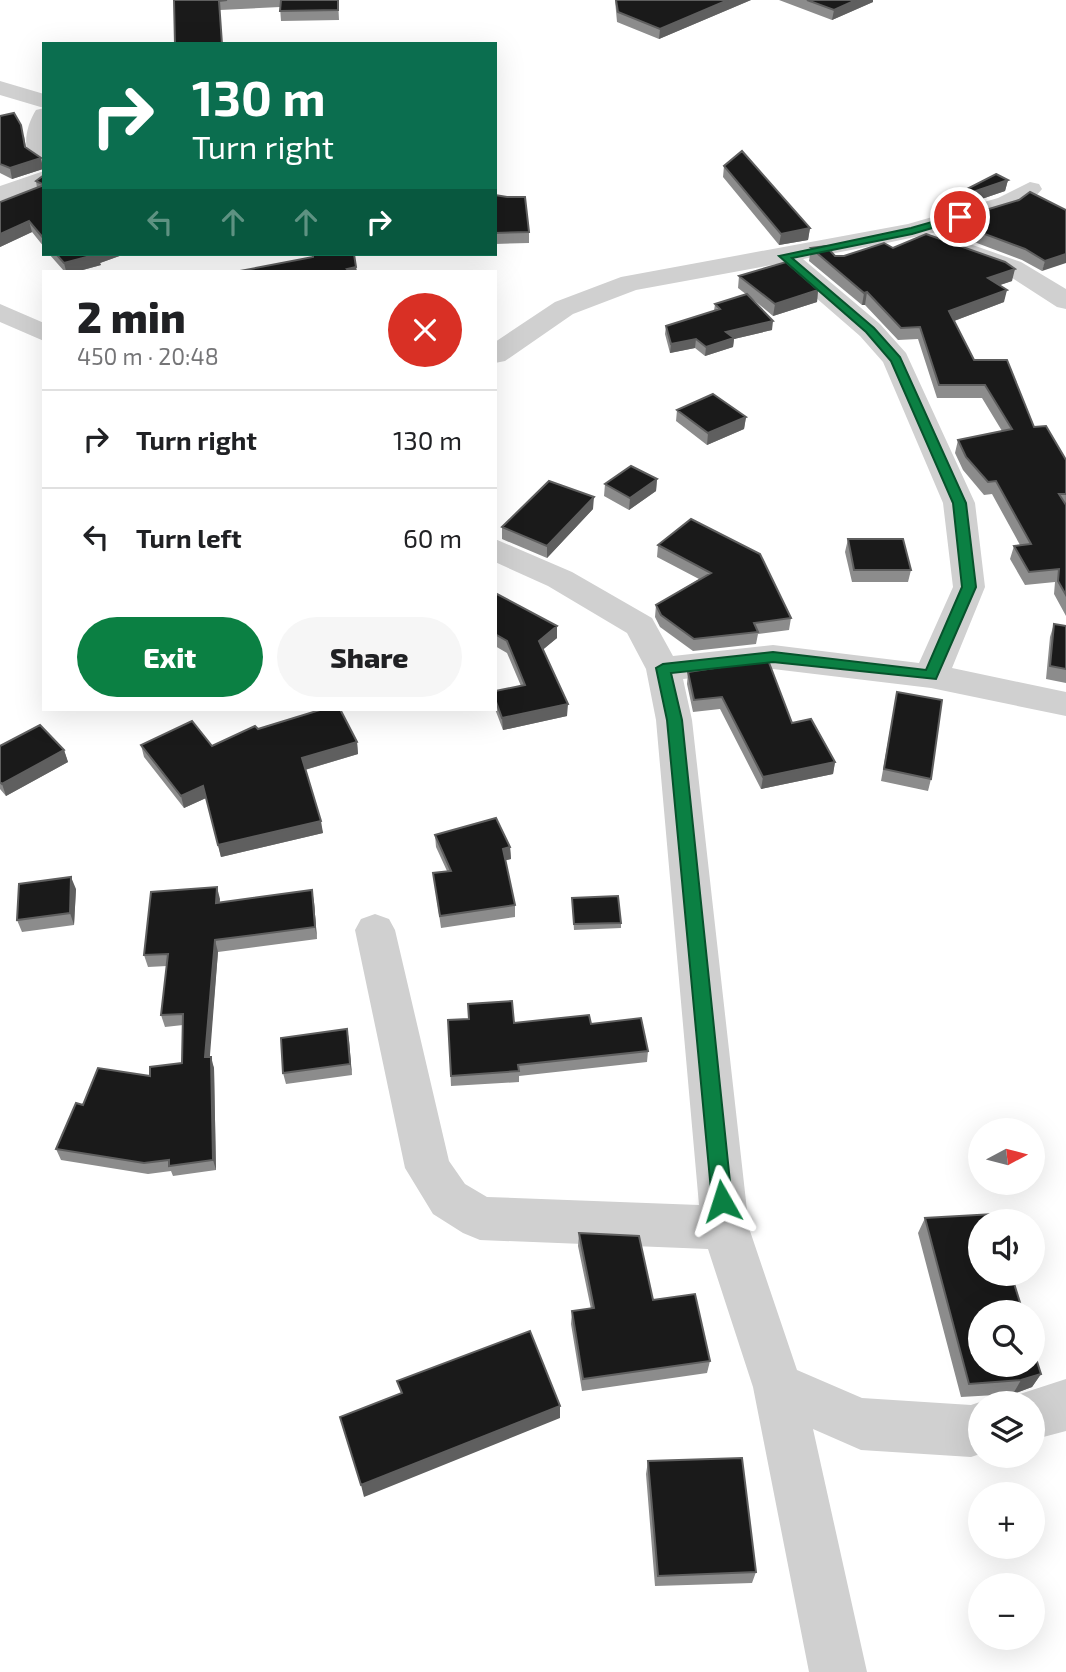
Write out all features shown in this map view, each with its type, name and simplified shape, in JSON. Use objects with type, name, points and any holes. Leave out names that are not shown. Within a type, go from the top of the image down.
[{"type":"street","points":[[0,88],[42,101]]},
{"type":"street","points":[[42,121],[37,135],[42,158]]},
{"type":"street","points":[[0,194],[42,179]]},
{"type":"street","points":[[497,354],[564,307],[630,283],[912,231],[1007,203],[1030,189]]},
{"type":"street","points":[[912,231],[1012,267],[1066,301]]},
{"type":"street","points":[[784,256],[870,330],[896,359],[959,503],[969,587],[931,676]]},
{"type":"street","points":[[0,312],[42,332]]},
{"type":"street","points":[[497,550],[560,579],[640,626],[663,668],[674,720],[725,1228],[778,1387],[838,1672]]},
{"type":"street","points":[[663,668],[773,657],[931,676],[1066,704]]},
{"type":"street","points":[[375,930],[428,1168],[449,1199],[480,1218],[725,1228]]},
{"type":"street","points":[[778,1387],[861,1424],[968,1431]]},
{"type":"street","points":[[1045,1411],[1066,1405]]},
{"type":"building","points":[[174,0],[227,0],[219,1],[222,42],[175,42]]},
{"type":"building","points":[[281,0],[338,0],[338,10],[280,11]]},
{"type":"building","points":[[616,0],[728,0],[660,29],[618,12]]},
{"type":"building","points":[[807,0],[856,0],[834,10]]},
{"type":"building","points":[[14,113],[21,125],[25,147],[41,158],[10,168],[0,164],[0,116]]},
{"type":"building","points":[[742,151],[810,228],[781,234],[724,166]]},
{"type":"building","points":[[996,174],[1008,180],[973,192],[967,189]]},
{"type":"building","points":[[42,186],[42,237],[29,221],[0,234],[0,202]]},
{"type":"building","points":[[1030,192],[1066,210],[1066,254],[1045,261],[1025,249],[955,223],[1019,200]]},
{"type":"building","points":[[497,195],[525,197],[529,232],[497,233]]},
{"type":"building","points":[[926,234],[1005,262],[1015,269],[988,278],[1007,290],[949,311],[974,360],[1007,360],[1034,427],[1046,426],[1066,460],[1066,494],[1059,494],[1066,505],[1066,595],[1058,581],[1059,569],[1029,572],[1014,546],[1031,544],[996,481],[988,482],[966,457],[958,440],[1012,429],[985,385],[939,385],[920,327],[901,328],[867,292],[864,293],[811,248],[826,246],[835,256],[844,256],[884,243],[893,248]]},
{"type":"building","points":[[58,256],[90,256],[64,263]]},
{"type":"building","points":[[354,256],[356,267],[348,270],[245,270],[313,257]]},
{"type":"building","points":[[786,262],[818,290],[775,304],[739,276]]},
{"type":"building","points":[[747,294],[773,321],[726,332],[734,338],[706,347],[696,339],[671,344],[666,326],[720,309],[715,304]]},
{"type":"building","points":[[713,394],[746,417],[708,433],[677,410]]},
{"type":"building","points":[[631,466],[657,479],[630,498],[605,484]]},
{"type":"building","points":[[549,481],[594,497],[547,546],[502,527]]},
{"type":"building","points":[[691,519],[760,554],[791,618],[754,623],[758,632],[694,639],[661,615],[656,605],[711,573],[658,545]]},
{"type":"building","points":[[848,539],[903,539],[911,570],[854,570]]},
{"type":"building","points":[[497,594],[557,626],[539,641],[568,704],[502,718],[497,704],[497,691],[525,685],[507,641],[497,635]]},
{"type":"building","points":[[1054,624],[1066,626],[1066,669],[1050,666]]},
{"type":"building","points":[[768,660],[792,723],[811,719],[835,762],[763,777],[722,697],[694,700],[688,672]]},
{"type":"building","points":[[897,692],[942,700],[931,779],[884,769]]},
{"type":"building","points":[[316,711],[341,711],[357,742],[302,758],[321,821],[218,845],[203,786],[181,796],[141,745],[192,721],[212,746],[255,726],[258,729]]},
{"type":"building","points":[[40,725],[64,750],[2,784],[0,746]]},
{"type":"building","points":[[496,818],[510,847],[503,849],[515,905],[440,916],[433,873],[451,871],[435,835]]},
{"type":"building","points":[[71,877],[70,913],[17,920],[19,884]]},
{"type":"building","points":[[217,887],[216,903],[312,890],[315,927],[215,940],[205,1057],[211,1057],[213,1160],[169,1166],[169,1160],[144,1163],[56,1149],[76,1103],[83,1105],[98,1068],[150,1076],[150,1067],[182,1063],[183,1014],[161,1015],[168,954],[144,955],[151,892]]},
{"type":"building","points":[[618,896],[621,923],[574,924],[572,898]]},
{"type":"building","points":[[512,1001],[514,1023],[589,1015],[591,1024],[641,1018],[648,1051],[518,1065],[519,1071],[451,1076],[448,1020],[469,1019],[468,1004]]},
{"type":"building","points":[[347,1029],[350,1064],[283,1073],[281,1038]]},
{"type":"building","points":[[968,1216],[968,1286],[1015,1286],[1019,1300],[968,1300],[968,1377],[1031,1377],[969,1384],[925,1218]]},
{"type":"building","points":[[579,1233],[639,1236],[653,1300],[695,1294],[710,1361],[583,1379],[572,1311],[594,1308]]},
{"type":"building","points":[[530,1331],[560,1406],[361,1485],[340,1417],[402,1393],[397,1381]]},
{"type":"building","points":[[742,1458],[756,1572],[658,1576],[648,1461]]},
{"type":"route","points":[[722,1201],[674,720],[663,668],[773,657],[931,676],[969,587],[959,503],[896,359],[870,330],[784,256],[912,231],[960,217]]}]
